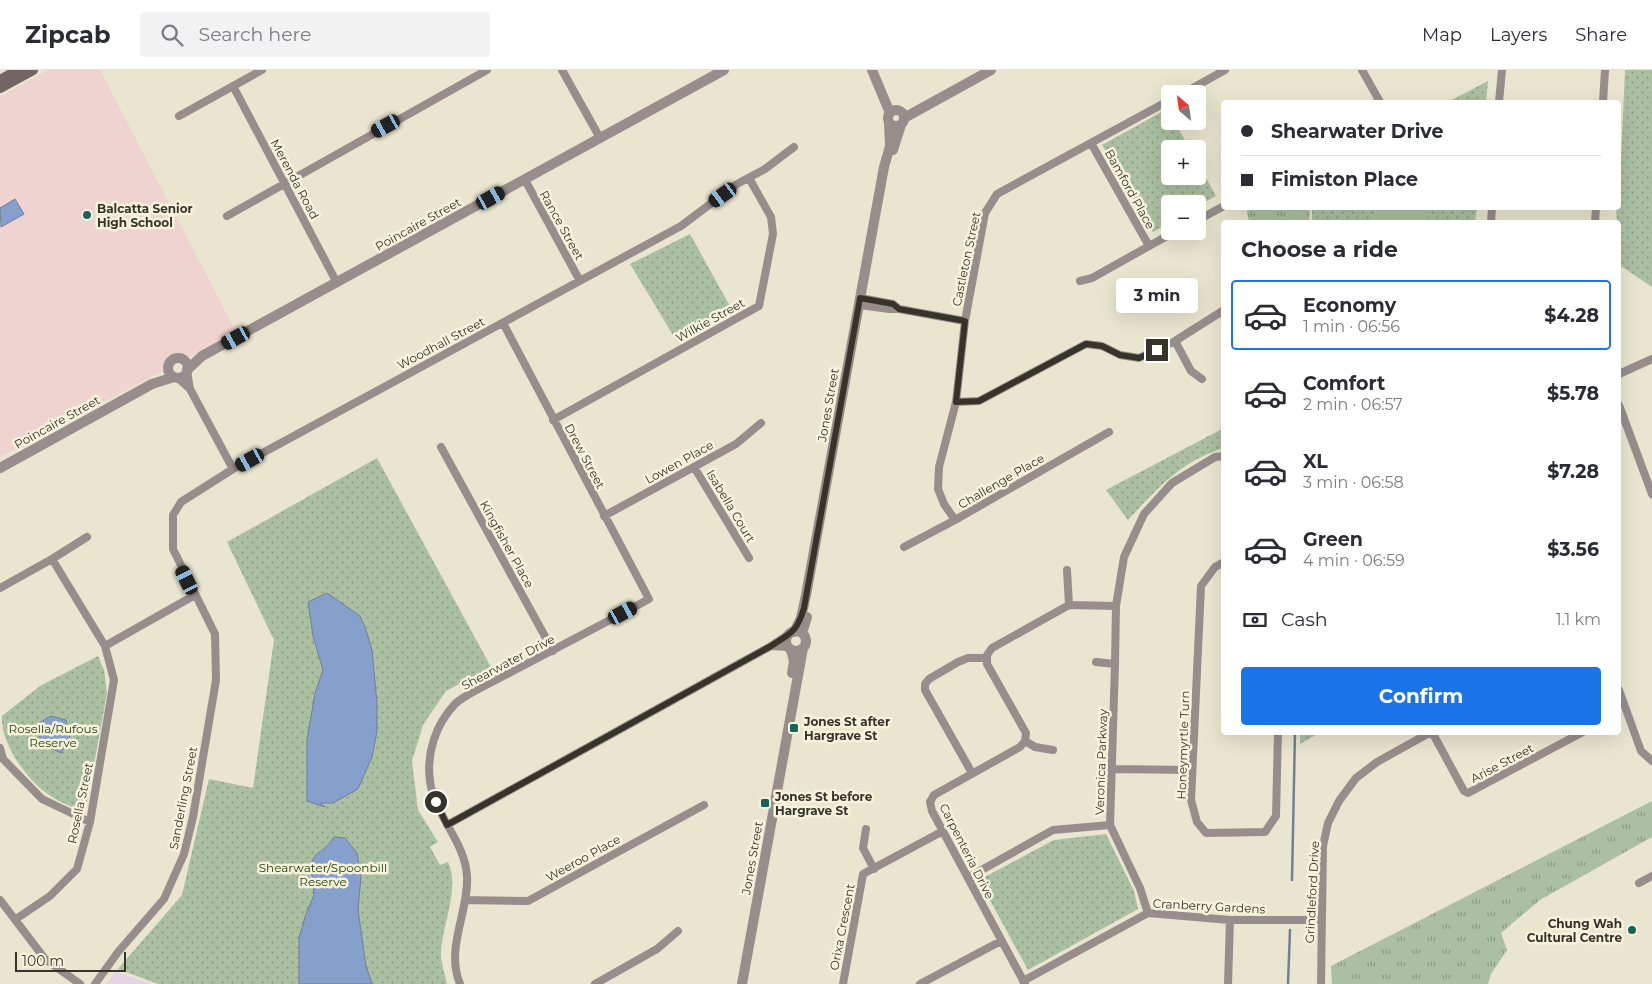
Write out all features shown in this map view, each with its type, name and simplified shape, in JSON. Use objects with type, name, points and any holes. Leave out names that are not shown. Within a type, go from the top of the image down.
[{"type":"main road","points":[[0,80],[18,70]]},
{"type":"main road","points":[[0,88],[33,70]]},
{"type":"street","points":[[179,116],[262,70]]},
{"type":"street","points":[[227,216],[487,70]]},
{"type":"street","points":[[562,70],[600,138]]},
{"type":"street","name":"Poincaire Street","points":[[187,371],[202,356],[724,70]]},
{"type":"street","points":[[872,70],[897,118]]},
{"type":"street","points":[[879,70],[897,118]]},
{"type":"street","points":[[897,118],[991,70]]},
{"type":"street","points":[[1198,85],[1226,70]]},
{"type":"street","points":[[1362,70],[1379,100]]},
{"type":"street","points":[[1499,100],[1502,70]]},
{"type":"street","points":[[1603,100],[1605,70]]},
{"type":"street","name":"Merenda Road","points":[[233,86],[337,283]]},
{"type":"street","name":"Castleton Street","points":[[955,520],[944,504],[938,489],[939,467],[956,402],[965,321],[985,213],[997,194],[1161,105]]},
{"type":"street","name":"Jones Street","points":[[736,984],[793,667],[790,648],[786,642],[795,633],[805,602],[890,163],[897,118]]},
{"type":"street","name":"Bamford Place","points":[[1091,142],[1149,246]]},
{"type":"street","name":"Woodhall Street","points":[[195,595],[173,549],[173,515],[181,502],[233,469],[681,226],[738,184],[765,169],[794,147]]},
{"type":"street","name":"Wilkie Street","points":[[553,420],[759,306],[774,234],[771,217],[749,178]]},
{"type":"street","name":"Rance Street","points":[[525,180],[580,281]]},
{"type":"street","points":[[1206,216],[1221,208]]},
{"type":"street","name":"Bamford Place","points":[[1080,281],[1092,278],[1161,239]]},
{"type":"street","points":[[863,302],[893,304],[899,309],[965,321]]},
{"type":"street","points":[[956,402],[979,401],[1086,344],[1102,346],[1120,355],[1139,358],[1175,341],[1221,312]]},
{"type":"street","name":"Drew Street","points":[[502,323],[649,600]]},
{"type":"street","points":[[1175,341],[1191,371],[1202,379]]},
{"type":"street","name":"Poincaire Street","points":[[182,360],[202,356]]},
{"type":"street","points":[[1621,373],[1652,358]]},
{"type":"street","points":[[190,389],[169,372],[169,365],[175,359],[186,363],[190,389],[233,469]]},
{"type":"street","name":"Poincaire Street","points":[[152,384],[169,365]]},
{"type":"street","points":[[176,377],[184,376],[187,371]]},
{"type":"street","name":"Poincaire Street","points":[[0,468],[152,384],[176,377]]},
{"type":"street","points":[[1621,410],[1650,484],[1652,494]]},
{"type":"street","name":"Lowen Place","points":[[604,516],[736,444],[761,423]]},
{"type":"street","name":"Challenge Place","points":[[904,547],[1109,432]]},
{"type":"street","name":"Kingfisher Place","points":[[441,447],[553,650]]},
{"type":"street","name":"Veronica Parkway","points":[[1148,913],[1140,888],[1110,826],[1116,664],[1116,606],[1124,557],[1144,514],[1172,483],[1215,457],[1221,456]]},
{"type":"street","name":"Isabella Court","points":[[694,467],[749,558]]},
{"type":"street","points":[[0,588],[87,537]]},
{"type":"street","name":"Rosella Street","points":[[16,918],[50,896],[77,869],[90,822],[114,680],[105,646],[52,559]]},
{"type":"street","name":"Honeymyrtle Turn","points":[[1221,564],[1215,567],[1201,586],[1191,800],[1197,822],[1206,833],[1265,832],[1276,816],[1278,735]]},
{"type":"street","points":[[1068,570],[1069,605]]},
{"type":"street","points":[[105,646],[195,595]]},
{"type":"street","name":"Sanderling Street","points":[[95,984],[118,952],[164,900],[184,854],[193,818],[216,680],[215,634],[195,595]]},
{"type":"street","name":"Shearwater Drive","points":[[460,984],[457,978],[454,958],[465,900],[467,875],[464,864],[436,802],[430,782],[429,758],[437,731],[456,703],[649,600]]},
{"type":"street","points":[[1053,750],[1034,747],[1025,741],[1026,733],[987,664],[987,658],[992,648],[1069,605],[1116,606]]},
{"type":"street","points":[[447,825],[795,633]]},
{"type":"street","name":"Jones Street","points":[[742,984],[806,642],[795,633]]},
{"type":"street","points":[[771,646],[790,648],[797,651],[804,648]]},
{"type":"street","points":[[972,773],[925,690],[925,684],[929,679],[958,662],[973,657],[987,658]]},
{"type":"street","points":[[1096,662],[1116,664]]},
{"type":"street","points":[[1622,712],[1641,751],[1652,761]]},
{"type":"street","name":"Grindleford Drive","points":[[1320,984],[1324,846],[1328,823],[1339,801],[1356,778],[1378,762],[1427,735]]},
{"type":"street","name":"Arise Street","points":[[1434,735],[1464,791],[1468,793],[1577,735]]},
{"type":"street","name":"Carpenteria Drive","points":[[1024,982],[932,811],[930,802],[934,795],[1020,747],[1025,741]]},
{"type":"street","points":[[0,748],[3,759],[42,799],[90,822]]},
{"type":"street","points":[[1112,769],[1192,770]]},
{"type":"street","name":"Weeroo Place","points":[[465,900],[528,901],[704,805]]},
{"type":"street","points":[[969,877],[1053,830],[1110,826]]},
{"type":"street","points":[[866,829],[862,848],[874,869]]},
{"type":"street","name":"Orixa Crescent","points":[[843,984],[864,874],[944,831]]},
{"type":"street","points":[[1640,883],[1652,876]]},
{"type":"street","points":[[0,900],[16,918],[45,959],[80,984]]},
{"type":"street","name":"Cranberry Gardens","points":[[1024,982],[1148,913],[1230,920],[1321,920]]},
{"type":"street","points":[[1228,984],[1230,920]]},
{"type":"street","points":[[594,984],[657,949],[678,931]]},
{"type":"street","points":[[920,984],[1001,941]]},
{"type":"shaded area","name":"Balcatta Senior High School","points":[[48,70],[100,70],[236,332],[0,457],[0,97]]},
{"type":"shaded area","points":[[115,972],[152,984],[107,984]]},
{"type":"green space","points":[[1625,70],[1652,70],[1652,287],[1621,266],[1621,220],[1617,220],[1616,210],[1621,210]]},
{"type":"green space","points":[[1488,81],[1486,100],[1452,100]]},
{"type":"green space","points":[[1161,112],[1161,130],[1179,130],[1185,140],[1161,140],[1161,185],[1206,185],[1206,178],[1216,196],[1206,202],[1206,195],[1161,195],[1161,227],[1153,232],[1102,145]]},
{"type":"green space","points":[[1310,210],[1309,220],[1249,220],[1247,211]]},
{"type":"green space","points":[[1312,210],[1477,210],[1475,220],[1312,220]]},
{"type":"green space","points":[[1375,210],[1429,210],[1427,220],[1373,220]]},
{"type":"green space","points":[[690,234],[731,308],[676,340],[630,264]]},
{"type":"green space","points":[[1221,430],[1221,449],[1195,460],[1182,468],[1160,487],[1128,520],[1106,490]]},
{"type":"green space","name":"Shearwater/Spoonbill Reserve","points":[[377,458],[491,667],[446,691],[423,725],[412,761],[418,810],[438,842],[430,847],[440,865],[448,862],[451,872],[451,896],[441,957],[447,984],[158,984],[118,969],[182,895],[209,779],[253,788],[274,640],[227,542]]},
{"type":"green space","name":"Rosella/Rufous Reserve","points":[[98,656],[104,670],[107,693],[87,803],[79,810],[49,795],[30,778],[16,758],[5,737],[2,716],[40,686]]},
{"type":"green space","points":[[1300,735],[1316,735],[1300,744]]},
{"type":"green space","points":[[1652,801],[1652,837],[1540,900],[1501,933],[1507,950],[1491,974],[1488,984],[1332,984],[1331,966]]},
{"type":"green space","points":[[1106,834],[1134,891],[1138,909],[1028,970],[979,880],[1054,840]]},
{"type":"water","points":[[15,199],[24,214],[1,227],[0,208]]},
{"type":"water","points":[[327,593],[360,616],[365,627],[372,650],[377,703],[377,731],[372,757],[358,789],[333,803],[320,803],[325,807],[307,801],[307,740],[315,693],[323,670],[313,636],[308,602]]},
{"type":"water","points":[[51,716],[66,720],[70,736],[61,753],[44,745],[34,726]]},
{"type":"water","points":[[334,837],[345,838],[357,853],[361,876],[358,910],[366,966],[372,984],[299,984],[299,938],[314,895],[311,863],[315,856]]},
{"type":"waterway","points":[[1292,880],[1295,735]]},
{"type":"waterway","points":[[1288,984],[1290,930]]},
{"type":"place","name":"Balcatta Senior High School","points":[[87,215]]},
{"type":"place","name":"Jones St after Hargrave St","points":[[794,728]]},
{"type":"place","name":"Jones St before Hargrave St","points":[[765,803]]},
{"type":"place","name":"Chung Wah Cultural Centre","points":[[1632,930]]},
{"type":"route","points":[[436,802],[447,825],[794,632],[804,608],[860,298],[893,304],[899,309],[965,321],[956,402],[979,401],[991,396],[1086,344],[1102,346],[1120,355],[1139,358],[1157,350]]}]
